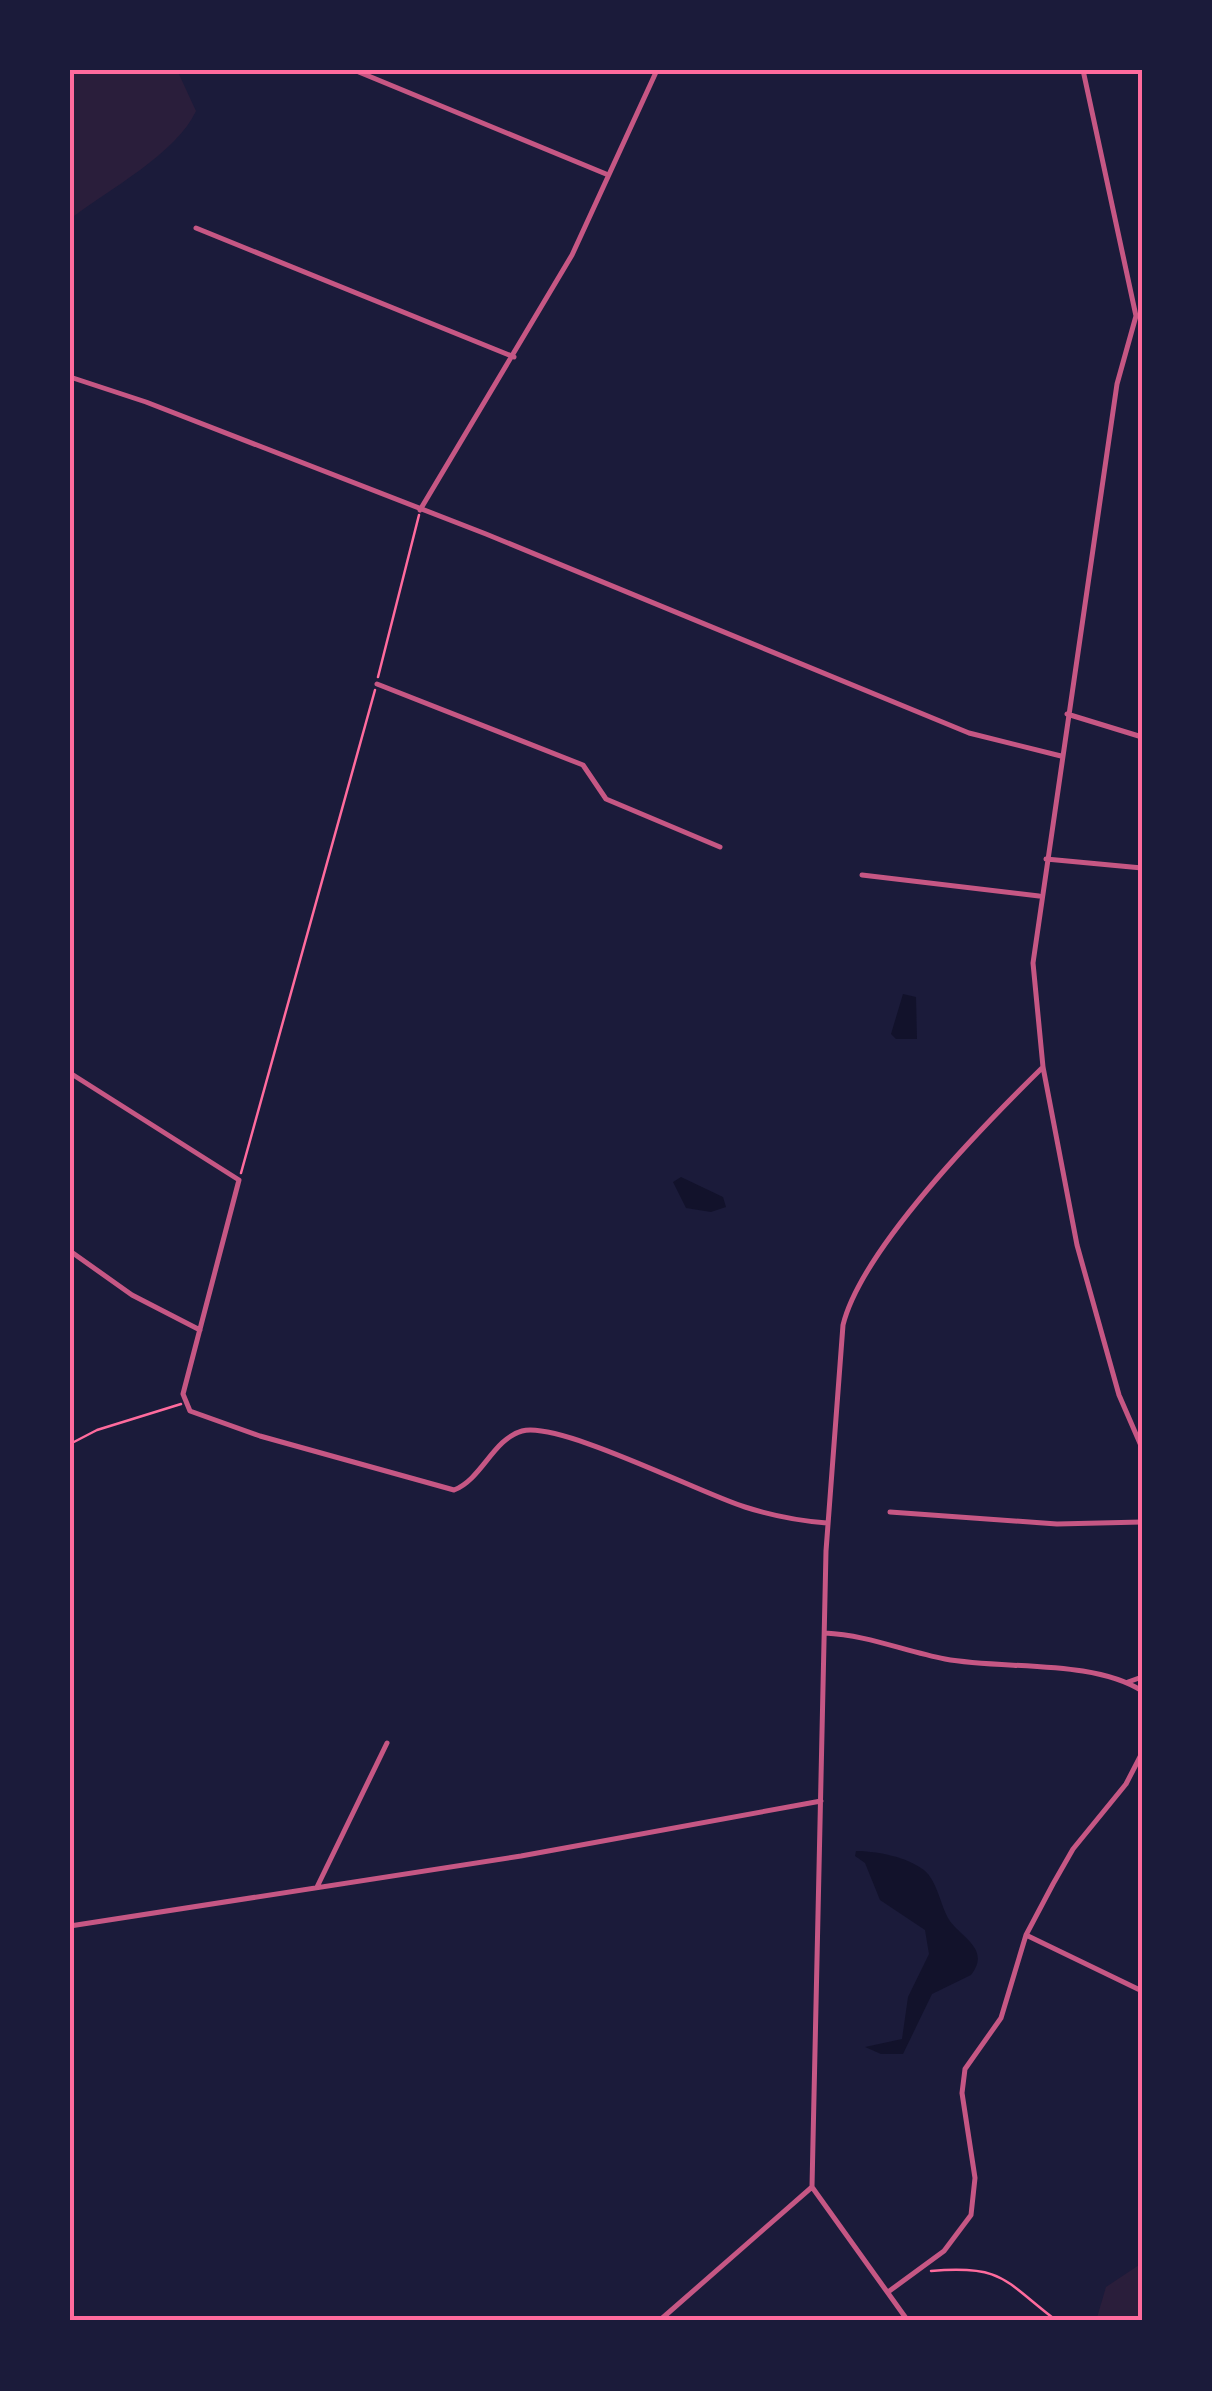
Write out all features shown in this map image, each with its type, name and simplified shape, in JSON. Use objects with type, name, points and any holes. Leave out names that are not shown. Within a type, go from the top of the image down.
[{"type":"street","points":[[354,70],[606,174]]},
{"type":"street","points":[[420,510],[572,255],[657,70]]},
{"type":"street","points":[[1083,70],[1136,316],[1116,384],[1044,858],[1033,963],[1043,1067],[1077,1245],[1119,1395],[1142,1448]]},
{"type":"street","points":[[196,228],[514,357]]},
{"type":"street","points":[[1136,316],[1142,310]]},
{"type":"street","points":[[70,378],[146,402],[420,510],[970,734],[1061,756]]},
{"type":"street","points":[[376,684],[583,765],[606,799],[720,847]]},
{"type":"street","points":[[1067,714],[1142,737]]},
{"type":"street","points":[[1044,858],[1142,868]]},
{"type":"street","points":[[862,875],[1039,896]]},
{"type":"street","points":[[908,2321],[812,2187],[827,1522],[843,1326],[854,1291],[958,1156],[1043,1067]]},
{"type":"street","points":[[70,1073],[239,1180],[184,1403],[190,1411],[216,1422],[454,1490],[467,1485],[508,1439],[524,1430],[558,1436],[621,1457],[746,1508],[827,1522]]},
{"type":"street","points":[[70,1251],[132,1295],[200,1330]]},
{"type":"street","points":[[890,1512],[1057,1524],[1142,1522]]},
{"type":"street","points":[[824,1633],[866,1638],[946,1659],[1128,1682],[1142,1677]]},
{"type":"street","points":[[1128,1682],[1142,1692]]},
{"type":"street","points":[[318,1887],[387,1743]]},
{"type":"street","points":[[888,2292],[920,2272],[964,2228],[971,2215],[974,2178],[962,2080],[969,2060],[1000,2018],[1026,1935],[1073,1849],[1126,1784],[1142,1753]]},
{"type":"street","points":[[70,1926],[533,1854],[821,1801]]},
{"type":"street","points":[[1026,1935],[1142,1991]]},
{"type":"street","points":[[659,2321],[812,2187]]},
{"type":"path","points":[[239,1180],[420,510]]},
{"type":"path","points":[[70,1444],[97,1430],[184,1403]]},
{"type":"path","points":[[920,2272],[974,2267],[997,2273],[1057,2321]]},
{"type":"shaded area","points":[[70,70],[177,70],[196,111],[187,127],[158,156],[70,219]]},
{"type":"shaded area","points":[[903,994],[916,997],[917,1039],[896,1039],[891,1034]]},
{"type":"shaded area","points":[[681,1177],[723,1197],[726,1207],[711,1212],[686,1208],[673,1182]]},
{"type":"shaded area","points":[[856,1851],[892,1856],[924,1870],[948,1918],[972,1944],[978,1957],[971,1975],[932,1994],[903,2054],[881,2054],[865,2047],[902,2039],[908,1997],[929,1954],[925,1930],[880,1900],[865,1863],[855,1856]]},
{"type":"shaded area","points":[[1142,2263],[1142,2321],[1096,2321],[1106,2287]]}]
